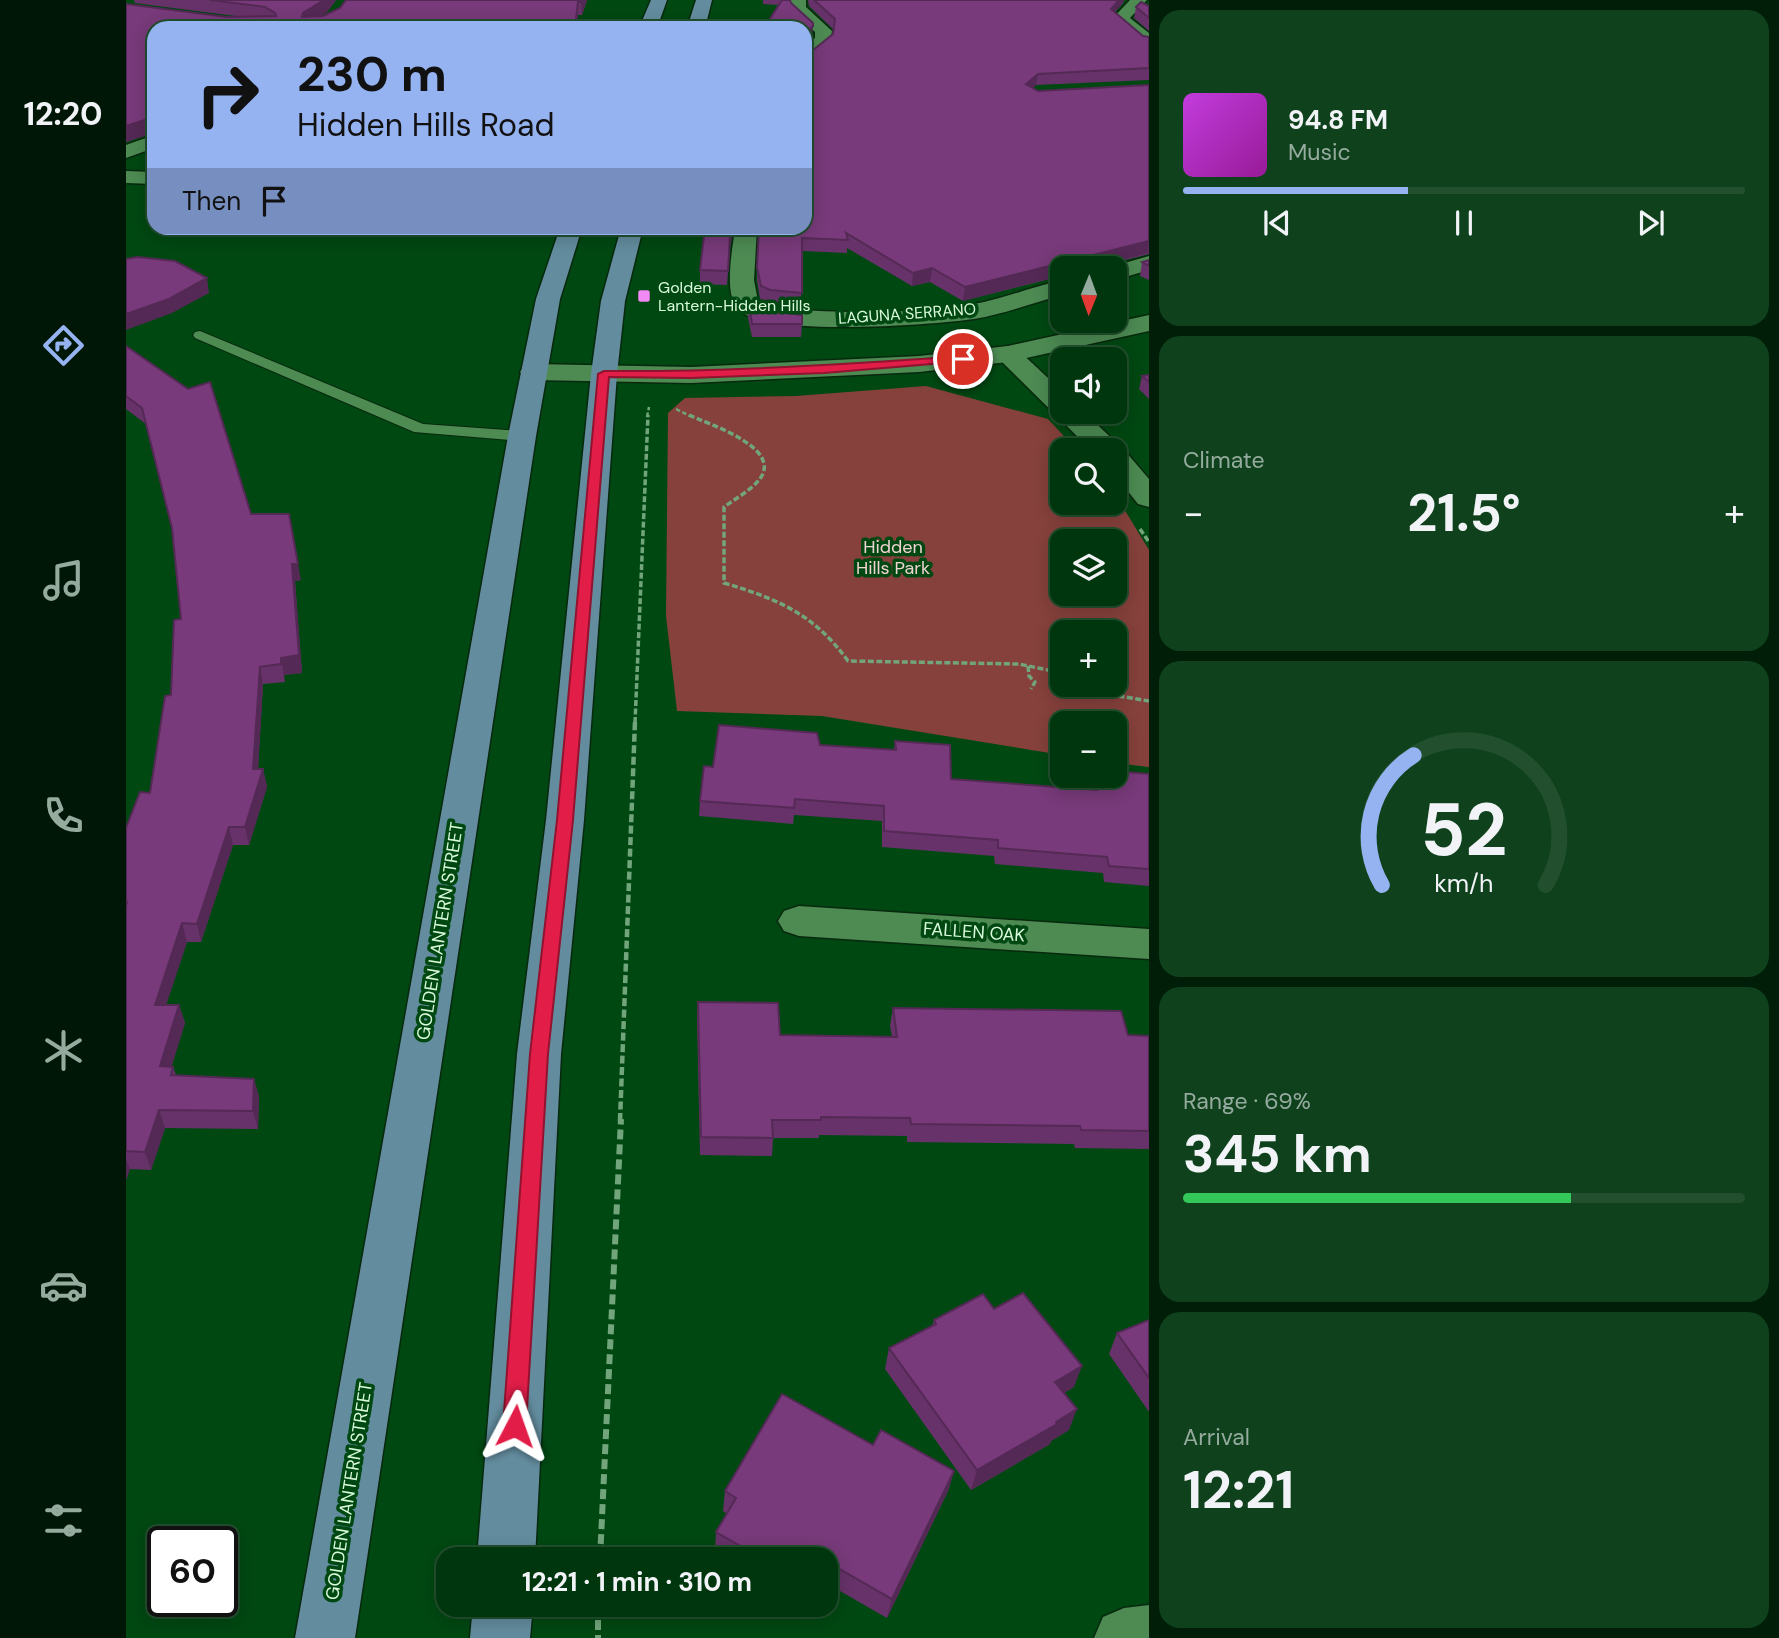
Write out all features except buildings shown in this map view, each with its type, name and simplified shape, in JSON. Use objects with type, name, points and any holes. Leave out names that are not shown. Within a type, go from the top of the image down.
[{"type":"main road","points":[[651,21],[659,0]]},
{"type":"main road","points":[[698,21],[704,0]]},
{"type":"main road","name":"GOLDEN LANTERN STREET","points":[[326,1638],[468,754],[533,372],[548,299],[569,235]]},
{"type":"main road","points":[[507,1547],[539,1054],[565,820],[604,374],[613,301],[630,235]]},
{"type":"main road","points":[[500,1638],[502,1617]]},
{"type":"street","points":[[798,0],[798,8],[823,31],[824,39]]},
{"type":"street","points":[[1123,15],[1139,0]]},
{"type":"street","points":[[1123,15],[1149,13]]},
{"type":"street","points":[[1123,15],[1149,20]]},
{"type":"street","points":[[1123,15],[1149,41]]},
{"type":"street","points":[[812,38],[824,39]]},
{"type":"street","points":[[812,49],[824,39]]},
{"type":"street","points":[[126,152],[147,144]]},
{"type":"street","points":[[126,177],[147,178]]},
{"type":"street","name":"LAGUNA SERRANO","points":[[746,235],[742,296],[749,308],[767,316],[816,319],[975,311],[1050,290]]},
{"type":"street","points":[[1127,269],[1149,263]]},
{"type":"street","points":[[533,372],[691,375],[919,364],[1008,354],[1149,323]]},
{"type":"street","points":[[1008,354],[1050,394]]},
{"type":"street","points":[[1080,424],[1095,438]]},
{"type":"street","points":[[1131,465],[1149,498]]},
{"type":"street","name":"FALLEN OAK","points":[[799,921],[1149,944]]},
{"type":"street","points":[[1124,1638],[1149,1634]]},
{"type":"lane","points":[[200,335],[420,429],[522,436]]},
{"type":"path","points":[[601,1547],[619,1162],[645,432],[647,408],[655,405]]},
{"type":"path","points":[[672,407],[755,446],[763,459],[764,470],[759,480],[724,507],[724,583],[755,591],[797,610],[831,636],[848,661],[1050,669]]},
{"type":"path","points":[[1028,666],[1030,676],[1035,682],[1031,689]]},
{"type":"path","points":[[1125,697],[1149,701]]},
{"type":"path","points":[[598,1617],[598,1638]]},
{"type":"green space","name":"Hidden Hills Park","points":[[926,386],[1048,419],[1066,438],[1050,438],[1050,515],[1127,514],[1149,550],[1149,767],[1127,764],[1127,711],[1050,711],[1050,753],[822,716],[677,711],[666,616],[668,413],[685,398],[796,396]]},
{"type":"place","name":"Golden Lantern-Hidden Hills","points":[[644,296]]},
{"type":"route","points":[[515,1426],[539,1054],[589,569],[604,374],[691,375],[824,370],[963,359]]}]
